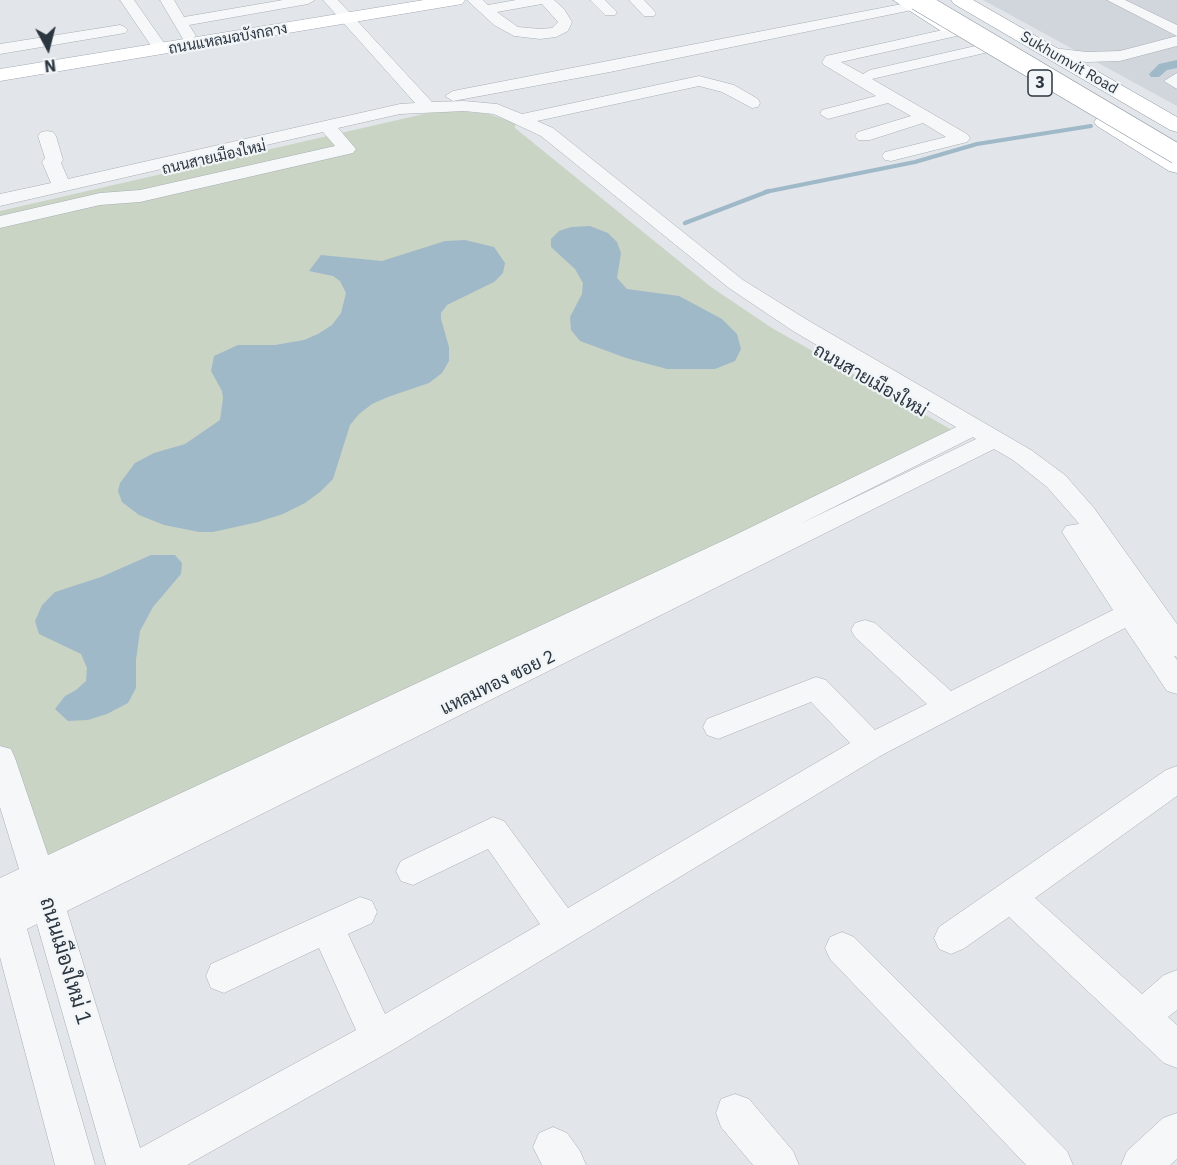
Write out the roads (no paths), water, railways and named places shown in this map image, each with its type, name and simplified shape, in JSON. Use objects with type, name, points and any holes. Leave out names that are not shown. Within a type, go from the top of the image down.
[{"type":"main road","name":"ถนนแหลมฉบังกลาง","points":[[6,56],[158,46],[184,29],[398,0]]},
{"type":"main road","name":"ถนนแหลมฉบังกลาง","points":[[0,75],[340,9],[456,0]]},
{"type":"main road","name":"Sukhumvit Road","points":[[939,0],[1177,138]]},
{"type":"main road","name":"Sukhumvit Road","points":[[960,0],[1177,126]]},
{"type":"main road","name":"Sukhumvit Road","points":[[911,2],[1177,166]]},
{"type":"main road","name":"Sukhumvit Road","points":[[911,2],[1177,154]]},
{"type":"main road","points":[[953,30],[951,23],[959,19],[973,17],[995,20]]},
{"type":"street","points":[[127,0],[158,46]]},
{"type":"street","points":[[167,0],[184,29],[308,0]]},
{"type":"street","points":[[479,5],[540,0]]},
{"type":"street","points":[[479,5],[514,31],[540,34],[556,32],[563,28],[565,22],[559,12],[546,0]]},
{"type":"street","points":[[597,0],[610,12]]},
{"type":"street","points":[[636,0],[649,13]]},
{"type":"street","points":[[1114,0],[1174,27]]},
{"type":"street","points":[[340,9],[425,105],[911,2]]},
{"type":"street","points":[[0,30],[6,56],[120,30]]},
{"type":"street","points":[[891,156],[961,138],[890,97],[869,80],[830,62],[832,59],[953,30]]},
{"type":"street","points":[[1053,53],[1087,57],[1120,56],[1177,40]]},
{"type":"street","points":[[844,91],[869,80],[984,49]]},
{"type":"street","points":[[1114,89],[1110,80],[1111,73],[1118,67],[1177,49]]},
{"type":"street","points":[[522,119],[699,81],[728,88],[752,103]]},
{"type":"street","points":[[828,114],[890,97]]},
{"type":"street","name":"ถนนสายเมืองใหม่","points":[[0,207],[34,202],[62,186],[329,129],[425,105],[497,109],[522,119],[522,129],[585,170],[723,289],[977,436],[1038,487],[1139,608],[1177,646]]},
{"type":"street","points":[[864,136],[926,117]]},
{"type":"street","points":[[0,222],[34,202],[140,196],[347,149],[329,129]]},
{"type":"street","points":[[47,136],[54,160],[51,162],[62,186]]},
{"type":"street","name":"ถนนสายเมืองใหม่","points":[[0,201],[34,202]]},
{"type":"street","name":"แหลมทอง ซอย 2","points":[[4,924],[43,891],[977,436]]},
{"type":"street","points":[[148,1165],[378,1038],[871,746],[1139,608]]},
{"type":"street","name":"ถนนสายเมืองใหม่","points":[[1139,608],[1177,683]]},
{"type":"street","points":[[865,630],[948,706]]},
{"type":"street","points":[[718,727],[816,688],[871,746]]},
{"type":"street","name":"ถนนเมืองใหม่ 1","points":[[0,759],[43,891],[126,1165]]},
{"type":"street","points":[[951,939],[1177,779]]},
{"type":"street","points":[[413,871],[493,831],[563,929]]},
{"type":"street","points":[[1011,897],[1177,1050]]},
{"type":"street","points":[[224,976],[360,912]]},
{"type":"street","points":[[4,924],[75,1165]]},
{"type":"street","points":[[327,927],[378,1038]]},
{"type":"street","points":[[842,948],[1053,1165]]},
{"type":"street","points":[[1141,1017],[1177,987]]},
{"type":"street","points":[[735,1113],[779,1165]]},
{"type":"water","points":[[590,226],[608,233],[617,242],[621,253],[617,278],[627,289],[679,296],[722,319],[737,334],[741,349],[735,361],[715,369],[667,369],[626,358],[580,341],[571,330],[570,317],[582,294],[583,283],[575,269],[551,247],[551,239],[559,231],[571,227]]},
{"type":"water","points":[[465,240],[494,247],[505,263],[503,273],[494,282],[447,305],[441,313],[441,319],[449,347],[449,361],[442,373],[429,383],[372,404],[359,414],[350,425],[333,479],[320,492],[283,514],[213,532],[199,532],[164,525],[139,515],[122,502],[118,491],[120,483],[135,463],[154,453],[185,444],[220,420],[223,398],[222,391],[211,371],[214,356],[238,345],[275,345],[304,340],[332,325],[341,313],[346,293],[340,281],[333,276],[309,271],[321,255],[382,261],[445,241]]},
{"type":"water","points":[[151,555],[175,555],[182,563],[181,574],[153,607],[140,631],[136,660],[136,688],[128,703],[107,714],[88,720],[68,721],[55,709],[65,696],[86,681],[87,668],[81,654],[39,634],[35,621],[42,605],[55,592],[101,577]]},
{"type":"waterway","points":[[1155,74],[1163,67],[1177,64]]},
{"type":"waterway","points":[[768,191],[915,162],[977,144],[1091,126]]},
{"type":"waterway","points":[[685,223],[768,191]]}]
